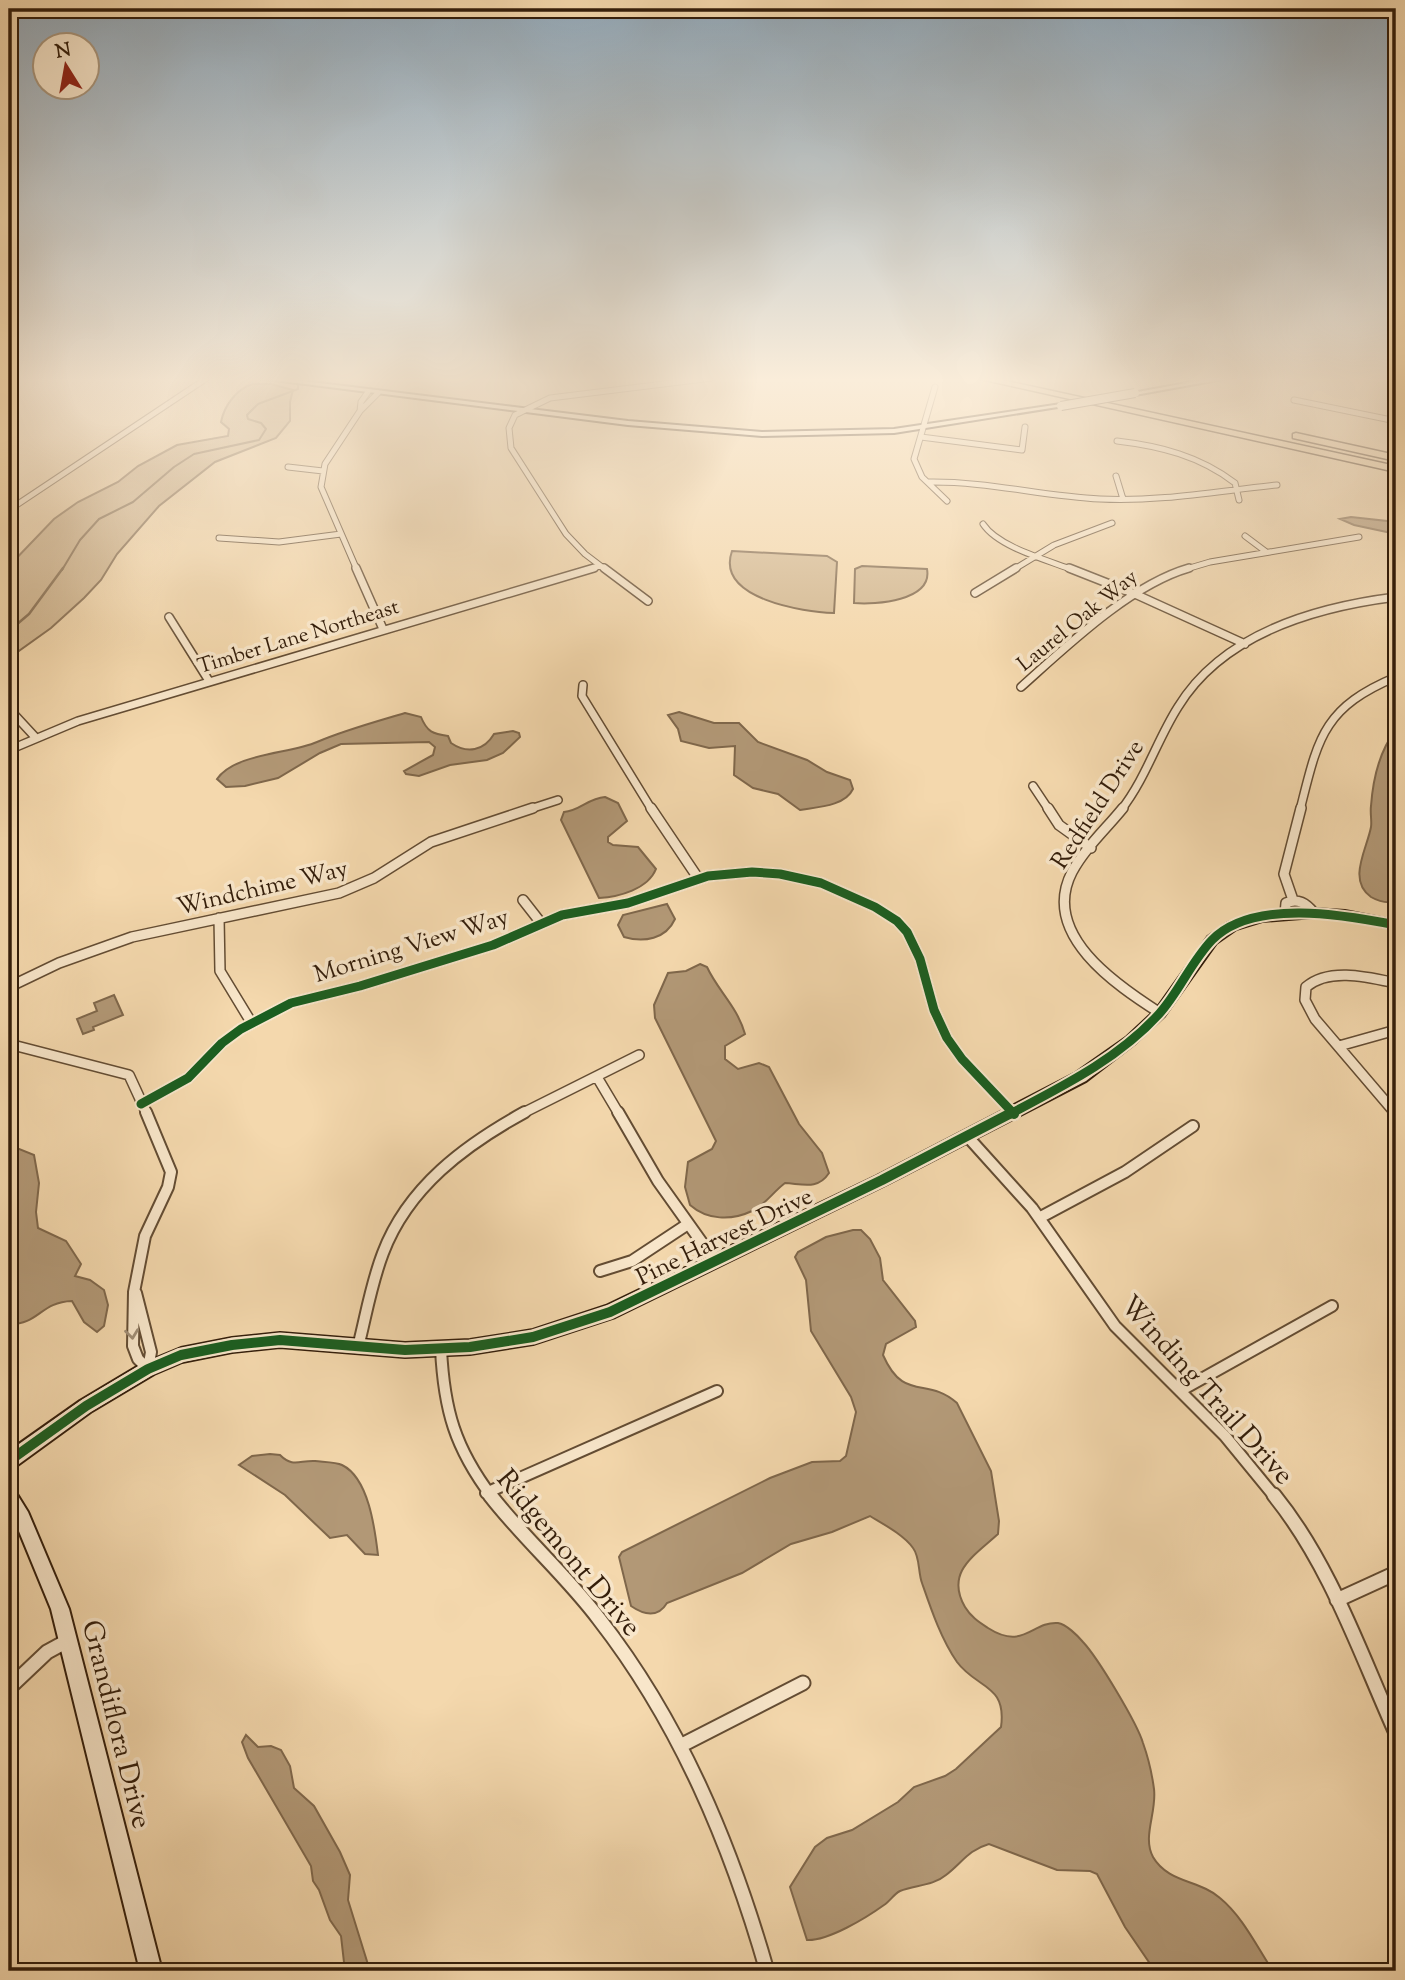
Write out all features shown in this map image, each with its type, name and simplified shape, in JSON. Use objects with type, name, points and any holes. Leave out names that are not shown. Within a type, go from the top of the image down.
[{"type":"street","points":[[9,510],[68,470]]},
{"type":"street","points":[[318,470],[323,471],[323,494],[383,629]]},
{"type":"street","points":[[525,470],[566,534],[600,566],[648,601]]},
{"type":"street","points":[[919,470],[947,500]]},
{"type":"street","points":[[1219,470],[1238,488],[1239,500]]},
{"type":"street","points":[[1116,476],[1124,499]]},
{"type":"street","points":[[928,482],[961,482],[1080,497],[1124,499],[1150,499],[1277,485]]},
{"type":"street","points":[[975,593],[1074,535],[1112,523]]},
{"type":"street","points":[[983,524],[994,536],[1135,594],[1245,644]]},
{"type":"street","points":[[219,538],[279,542],[341,534]]},
{"type":"street","points":[[1245,536],[1265,551]]},
{"type":"street","name":"Laurel Oak Way","points":[[1021,687],[1066,646],[1164,575],[1183,568],[1265,551],[1359,537]]},
{"type":"street","name":"Timber Lane Northeast","points":[[9,750],[78,721],[600,566]]},
{"type":"street","name":"Redfield Drive","points":[[1160,1013],[1102,971],[1082,947],[1072,928],[1065,899],[1068,883],[1079,861],[1137,788],[1187,691],[1212,667],[1245,644],[1285,623],[1320,611],[1396,597]]},
{"type":"street","points":[[169,617],[209,681]]},
{"type":"street","points":[[1293,900],[1284,874],[1317,744],[1344,707],[1371,688],[1396,677]]},
{"type":"street","points":[[583,685],[582,696],[662,827],[698,878]]},
{"type":"street","points":[[11,711],[36,738]]},
{"type":"street","points":[[1033,786],[1059,825],[1091,848]]},
{"type":"street","name":"Windchime Way","points":[[9,987],[59,963],[115,942],[339,893],[374,878],[431,842],[558,800]]},
{"type":"street","name":"Morning View Way","points":[[141,1104],[188,1078],[222,1044],[251,1022],[303,998],[360,986],[473,951],[572,912],[638,900],[698,878],[752,872],[795,876],[832,887],[891,916],[907,932],[916,949],[934,1010],[947,1038],[962,1059],[1014,1114]]},
{"type":"street","points":[[523,900],[541,923]]},
{"type":"street","points":[[1286,914],[1286,903],[1293,900],[1303,902],[1314,913]]},
{"type":"street","name":"Pine Harvest Drive","points":[[9,1461],[68,1417],[148,1369],[181,1355],[251,1342],[293,1340],[358,1347],[441,1349],[513,1341],[573,1325],[632,1302],[968,1137],[1095,1068],[1160,1013],[1217,936],[1251,919],[1314,913],[1346,915],[1396,925]]},
{"type":"street","points":[[219,918],[220,971],[251,1022]]},
{"type":"street","points":[[1396,983],[1339,975],[1324,976],[1306,990],[1307,1006],[1396,1114]]},
{"type":"street","points":[[1339,1046],[1396,1030]]},
{"type":"street","points":[[9,1044],[125,1072],[132,1079],[170,1164],[172,1176],[146,1232],[137,1268],[131,1331],[136,1358],[148,1369]]},
{"type":"street","points":[[358,1347],[384,1249],[401,1216],[425,1183],[449,1160],[476,1140],[639,1055]]},
{"type":"street","points":[[597,1077],[658,1181],[715,1261]]},
{"type":"street","points":[[1039,1218],[1125,1172],[1194,1126]]},
{"type":"street","name":"Winding Trail Drive","points":[[968,1137],[1039,1218],[1102,1310],[1226,1436],[1279,1502],[1311,1550],[1337,1600],[1396,1733]]},
{"type":"street","points":[[600,1271],[632,1261],[688,1224]]},
{"type":"street","points":[[1180,1391],[1332,1306]]},
{"type":"street","name":"Ridgemont Drive","points":[[441,1349],[442,1387],[450,1428],[464,1459],[486,1493],[562,1574],[634,1668],[680,1746],[729,1854],[767,1971]]},
{"type":"street","points":[[486,1493],[717,1391]]},
{"type":"street","name":"Grandiflora Drive","points":[[9,1497],[22,1518],[60,1609],[151,1971]]},
{"type":"street","points":[[1337,1600],[1396,1573]]},
{"type":"street","points":[[9,1688],[47,1652],[69,1640]]},
{"type":"street","points":[[680,1746],[803,1683]]},
{"type":"shaded area","points":[[133,470],[204,470],[159,506],[117,554],[101,580],[84,598],[51,628],[9,658],[9,566],[54,519],[78,502],[118,482]]},
{"type":"shaded area","points":[[1351,517],[1396,522],[1396,534],[1354,525],[1340,519]]},
{"type":"shaded area","points":[[732,551],[827,556],[837,562],[834,613],[784,606],[749,591],[737,581],[730,567]]},
{"type":"shaded area","points":[[862,566],[927,569],[926,580],[921,588],[901,599],[854,603],[855,569]]},
{"type":"shaded area","points":[[679,712],[714,723],[739,723],[758,742],[850,780],[853,789],[849,795],[837,802],[800,810],[778,794],[753,788],[734,775],[735,746],[709,748],[681,741],[678,729],[668,715]]},
{"type":"shaded area","points":[[405,713],[421,717],[431,731],[448,736],[451,743],[463,749],[480,747],[494,734],[513,731],[519,733],[520,737],[503,753],[487,760],[450,765],[419,776],[406,774],[404,771],[433,755],[435,747],[429,742],[341,744],[278,778],[245,786],[226,787],[217,779],[225,770],[249,759],[306,746]]},
{"type":"shaded area","points":[[1396,730],[1396,805],[1391,817],[1396,822],[1396,895],[1392,902],[1386,902],[1371,897],[1364,890],[1359,873],[1371,827],[1375,776],[1385,747]]},
{"type":"shaded area","points":[[605,797],[618,803],[627,821],[608,837],[608,842],[613,845],[638,847],[656,869],[640,887],[624,894],[599,898],[561,820],[564,812]]},
{"type":"shaded area","points":[[667,904],[675,919],[666,931],[647,939],[624,937],[618,925],[623,915]]},
{"type":"shaded area","points":[[700,964],[707,967],[737,1015],[745,1034],[725,1046],[725,1059],[738,1069],[759,1063],[769,1067],[799,1124],[822,1153],[829,1173],[815,1184],[785,1183],[756,1209],[736,1216],[712,1216],[690,1205],[685,1187],[688,1162],[712,1149],[716,1141],[655,1018],[654,1005],[668,973],[686,971]]},
{"type":"shaded area","points":[[114,995],[123,1015],[83,1034],[77,1019],[97,1011],[94,1003]]},
{"type":"shaded area","points":[[9,1141],[14,1147],[34,1155],[39,1183],[36,1212],[38,1228],[66,1241],[81,1264],[75,1276],[90,1280],[104,1290],[108,1305],[104,1326],[97,1332],[84,1322],[72,1301],[53,1305],[27,1321],[9,1324],[9,1254],[13,1236],[9,1205]]},
{"type":"shaded area","points":[[861,1230],[870,1239],[880,1258],[883,1280],[915,1321],[916,1327],[886,1344],[883,1355],[891,1370],[908,1384],[936,1391],[957,1403],[991,1471],[999,1521],[998,1534],[972,1558],[960,1574],[958,1584],[965,1607],[988,1628],[1010,1637],[1058,1623],[1083,1642],[1116,1691],[1145,1748],[1154,1789],[1149,1833],[1153,1857],[1167,1872],[1220,1898],[1243,1923],[1273,1971],[1155,1971],[1125,1927],[1097,1874],[1090,1871],[1057,1870],[989,1844],[970,1853],[941,1879],[900,1891],[847,1928],[825,1937],[807,1940],[790,1887],[815,1847],[827,1838],[852,1830],[898,1802],[914,1787],[945,1776],[956,1769],[1001,1727],[1002,1713],[999,1702],[989,1688],[965,1671],[951,1653],[929,1603],[913,1548],[899,1534],[870,1516],[832,1532],[791,1544],[742,1573],[667,1603],[655,1613],[646,1613],[631,1606],[619,1557],[622,1552],[770,1478],[812,1462],[840,1461],[846,1456],[856,1412],[851,1397],[811,1331],[806,1280],[795,1257],[798,1252],[826,1237]]},
{"type":"shaded area","points":[[280,1455],[293,1462],[336,1463],[351,1472],[359,1481],[369,1506],[378,1555],[365,1554],[347,1535],[330,1538],[285,1495],[239,1465],[252,1456]]},
{"type":"shaded area","points":[[246,1735],[258,1747],[271,1746],[281,1750],[290,1766],[294,1788],[314,1806],[340,1852],[350,1875],[348,1900],[370,1971],[345,1971],[341,1936],[330,1920],[313,1881],[311,1866],[248,1758],[242,1742]]},
{"type":"waterway","points":[[62,570],[80,540],[99,519],[133,502],[170,470]]},
{"type":"waterway","points":[[9,631],[29,614],[63,568]]},
{"type":"cycle path","points":[[141,1104],[188,1078],[222,1043],[241,1029],[291,1003],[360,986],[493,945],[562,915],[628,903],[708,876],[752,872],[780,874],[821,883],[875,907],[897,921],[907,932],[920,959],[934,1010],[947,1038],[962,1059],[1014,1114]]},
{"type":"cycle path","points":[[9,1461],[86,1406],[148,1369],[181,1355],[232,1345],[280,1340],[405,1350],[470,1347],[533,1337],[610,1312],[882,1180],[1081,1077],[1130,1041],[1160,1013],[1212,940],[1232,926],[1262,917],[1314,913],[1345,915],[1396,925]]}]
